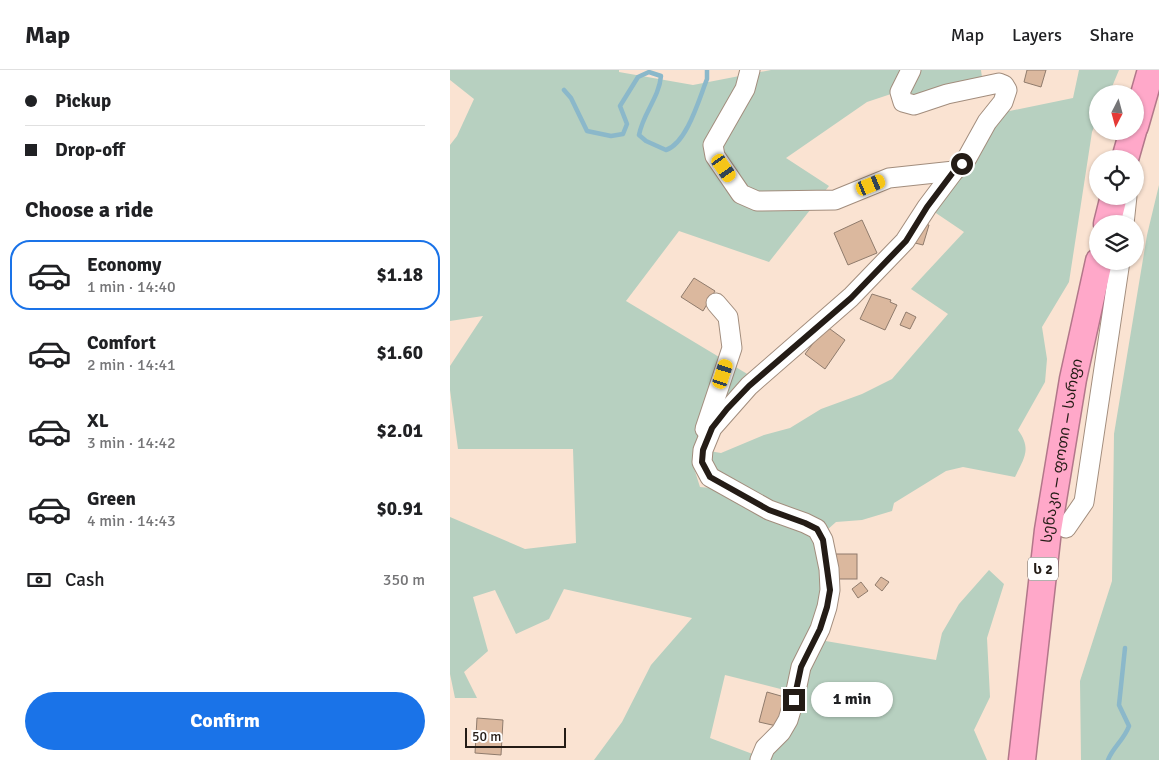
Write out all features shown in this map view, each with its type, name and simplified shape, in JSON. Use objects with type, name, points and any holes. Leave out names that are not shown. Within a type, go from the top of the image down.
[{"type":"highway","points":[[1144,94],[1151,70]]},
{"type":"highway","name":"სენაკი — ფოთი — სარფი","points":[[1022,760],[1048,530],[1073,379],[1097,270]]},
{"type":"street","points":[[750,70],[745,89],[714,145],[715,156],[741,194],[756,201],[835,200],[889,178],[954,171]]},
{"type":"street","points":[[703,450],[712,428],[749,386],[851,298],[906,241],[954,171],[967,158],[987,122],[1003,102],[1007,90],[999,83],[987,84],[914,105],[908,104],[903,102],[900,92],[911,70]]},
{"type":"street","points":[[1138,150],[1159,75]]},
{"type":"street","points":[[1066,528],[1084,502],[1119,270]]},
{"type":"street","points":[[716,303],[728,318],[732,348],[706,427],[702,462],[710,477],[769,510],[817,529],[823,540],[829,569],[830,590],[827,607],[820,629],[801,667],[788,720],[781,732],[765,748],[760,760]]},
{"type":"green space","points":[[450,70],[619,70],[619,72],[693,85],[771,70],[903,70],[891,94],[867,102],[786,158],[829,186],[769,262],[679,231],[626,301],[749,375],[700,430],[693,465],[700,487],[711,488],[703,450],[721,453],[764,435],[790,428],[821,409],[862,394],[892,379],[948,314],[911,289],[964,232],[927,207],[995,114],[1073,98],[1079,70],[1119,70],[1113,85],[1089,85],[1089,140],[1091,140],[1069,282],[1042,327],[1047,359],[1045,382],[1018,430],[1026,448],[1024,459],[1015,477],[963,467],[946,471],[894,503],[892,511],[862,520],[836,522],[817,539],[827,554],[814,639],[936,660],[942,633],[959,604],[989,570],[1004,584],[987,638],[990,697],[974,730],[987,760],[769,760],[594,760],[622,722],[651,665],[692,618],[564,589],[549,619],[516,634],[495,590],[473,597],[488,651],[464,672],[477,698],[455,698],[450,674],[450,517],[525,549],[576,543],[573,449],[458,449],[450,390],[450,366],[483,316],[450,321],[450,145],[457,136],[474,99],[450,80]],"holes":[[[725,675],[804,695],[797,717],[769,760],[710,738]]]},
{"type":"green space","points":[[916,70],[981,70],[983,85],[906,100]]},
{"type":"green space","points":[[1159,185],[1159,760],[1081,760],[1080,681],[1112,581],[1114,434],[1141,270],[1144,270],[1147,235]]},
{"type":"building","points":[[1027,70],[1046,70],[1041,87],[1024,82]]},
{"type":"building","points":[[862,220],[877,253],[848,265],[834,233]]},
{"type":"building","points":[[920,223],[929,225],[923,245],[915,243]]},
{"type":"building","points":[[694,278],[715,291],[703,311],[681,297]]},
{"type":"building","points":[[872,294],[891,300],[890,302],[897,305],[885,330],[860,319]]},
{"type":"building","points":[[906,312],[916,317],[910,329],[900,325]]},
{"type":"building","points":[[826,326],[845,340],[825,369],[805,354]]},
{"type":"building","points":[[831,554],[857,554],[857,579],[831,579]]},
{"type":"building","points":[[881,577],[889,582],[882,591],[875,585]]},
{"type":"building","points":[[861,582],[868,591],[858,598],[852,589]]},
{"type":"building","points":[[767,692],[788,698],[781,727],[759,722]]},
{"type":"building","points":[[477,718],[503,720],[501,755],[475,753]]},
{"type":"waterway","points":[[564,90],[571,98],[587,131],[611,136],[623,134],[627,124],[620,106],[638,77],[649,72],[661,76],[660,84],[639,135],[646,141],[666,150],[673,146],[686,130],[707,79],[707,70]]},
{"type":"waterway","points":[[1108,760],[1129,726],[1119,705],[1125,648]]},
{"type":"route","points":[[794,700],[801,667],[820,629],[827,607],[830,590],[829,569],[823,540],[817,529],[769,510],[710,477],[705,471],[702,462],[703,450],[712,428],[749,386],[851,298],[886,258],[906,241],[927,207],[954,171],[962,164]]}]
